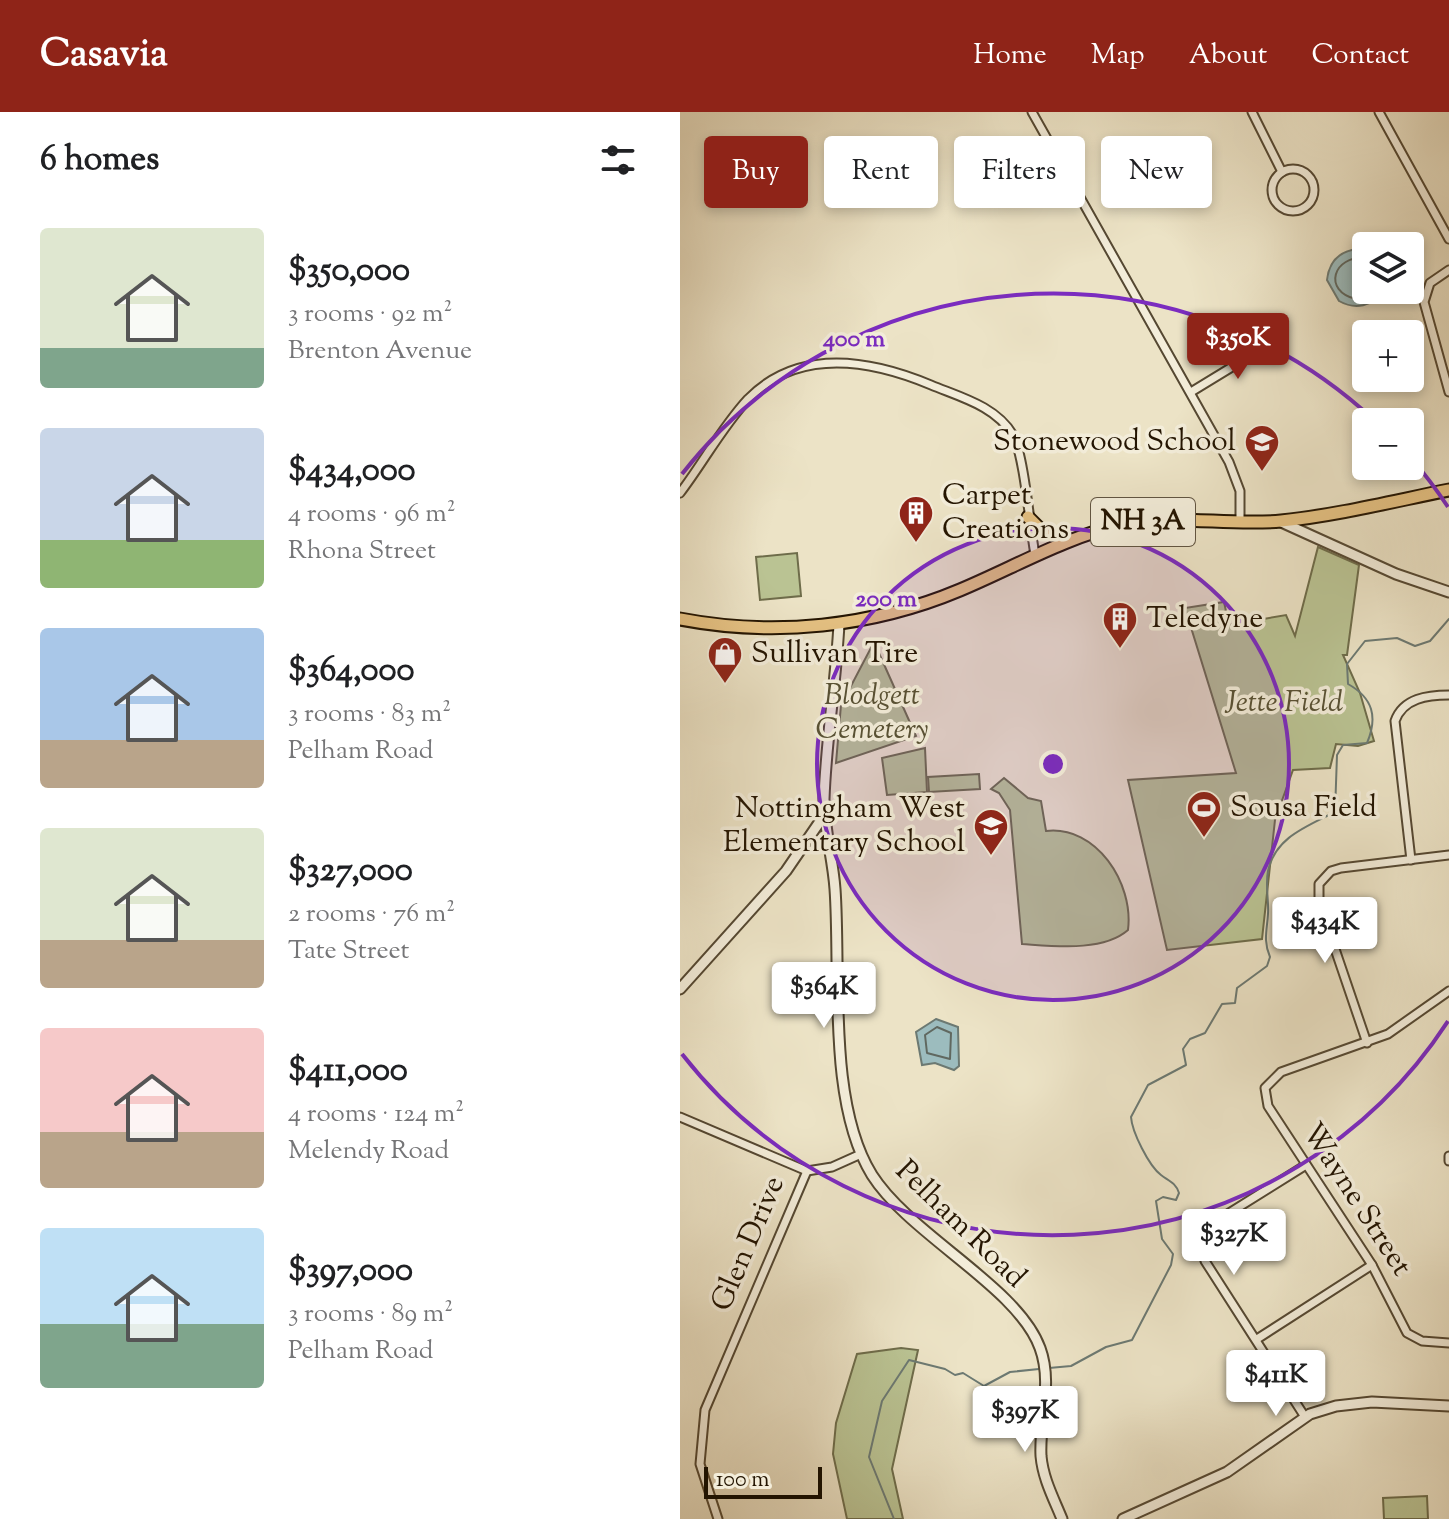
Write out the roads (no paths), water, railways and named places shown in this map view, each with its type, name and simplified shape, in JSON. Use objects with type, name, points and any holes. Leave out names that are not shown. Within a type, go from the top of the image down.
[{"type":"main road","name":"NH 3A","points":[[680,619],[763,628],[839,624],[924,603],[1070,540],[1112,527],[1152,521],[1279,521],[1449,490]]},
{"type":"main road","points":[[1028,517],[1042,531],[1070,540]]},
{"type":"street","points":[[1032,112],[1237,479],[1240,522]]},
{"type":"street","points":[[1252,112],[1282,172]]},
{"type":"street","points":[[1379,112],[1449,239]]},
{"type":"street","points":[[1300,170],[1312,182],[1313,195],[1302,209],[1286,210],[1273,198],[1274,181],[1282,172],[1300,170]]},
{"type":"street","points":[[1449,270],[1430,283],[1424,302],[1449,392]]},
{"type":"street","points":[[1191,392],[1268,345]]},
{"type":"street","points":[[680,493],[736,414],[758,390],[801,368],[847,362],[901,372],[982,406],[1000,418],[1018,449],[1035,555]]},
{"type":"street","points":[[1279,521],[1396,574],[1449,592]]},
{"type":"street","name":"Pelham Road","points":[[839,624],[825,814],[835,885],[848,1117],[861,1154],[890,1198],[1026,1323],[1043,1359],[1041,1456],[1047,1483],[1062,1519]]},
{"type":"street","points":[[1411,860],[1395,721],[1398,712],[1411,701],[1449,695]]},
{"type":"street","points":[[680,989],[786,871],[825,814]]},
{"type":"street","points":[[1449,855],[1341,868],[1324,876],[1319,884],[1319,902],[1367,1043],[1388,1034],[1449,991]]},
{"type":"street","name":"Wayne Street","points":[[1367,1043],[1274,1075],[1265,1088],[1265,1097],[1372,1265],[1407,1333],[1422,1341],[1449,1343]]},
{"type":"street","points":[[680,1117],[807,1171],[832,1167],[861,1154]]},
{"type":"street","points":[[1305,1417],[1205,1261],[1200,1240],[1210,1225],[1306,1165]]},
{"type":"street","name":"Glen Drive","points":[[718,1519],[700,1464],[705,1410],[807,1171]]},
{"type":"street","points":[[1257,1339],[1372,1265]]},
{"type":"street","points":[[1123,1519],[1227,1472],[1305,1417],[1354,1403],[1449,1406]]},
{"type":"water","points":[[1352,250],[1352,304],[1366,304],[1357,306],[1339,301],[1327,280],[1336,258]]},
{"type":"water","points":[[936,1019],[958,1027],[959,1066],[954,1070],[935,1063],[922,1065],[916,1032]]},
{"type":"waterway","points":[[1049,1368],[1071,1366],[1106,1347],[1132,1340],[1171,1265],[1173,1254],[1162,1239],[1156,1201],[1163,1197],[1176,1200],[1179,1193],[1146,1157],[1131,1117],[1148,1085],[1186,1065],[1183,1049],[1190,1039],[1205,1033],[1222,1004],[1235,1003],[1237,988],[1267,966],[1270,957],[1266,941],[1267,882],[1272,859],[1294,834],[1335,812],[1337,755],[1343,745],[1367,743],[1370,734],[1371,709],[1363,695],[1348,684],[1347,664],[1365,641],[1397,638],[1415,646],[1430,641],[1449,619]]},
{"type":"waterway","points":[[894,1519],[869,1457],[882,1401],[909,1360],[945,1369],[955,1375],[963,1373],[984,1386],[1010,1372],[1039,1369]]},
{"type":"place","name":"Stonewood School","points":[[1262,473]]},
{"type":"place","name":"Carpet Creations","points":[[916,544]]},
{"type":"place","name":"Teledyne","points":[[1120,650]]},
{"type":"place","name":"Sullivan Tire","points":[[725,685]]},
{"type":"place","name":"Sousa Field","points":[[1204,839]]},
{"type":"place","name":"Nottingham West Elementary School","points":[[991,857]]},
{"type":"park label","name":"Jette Field","points":[[1284,703]]},
{"type":"park label","name":"Blodgett Cemetery","points":[[872,713]]}]
